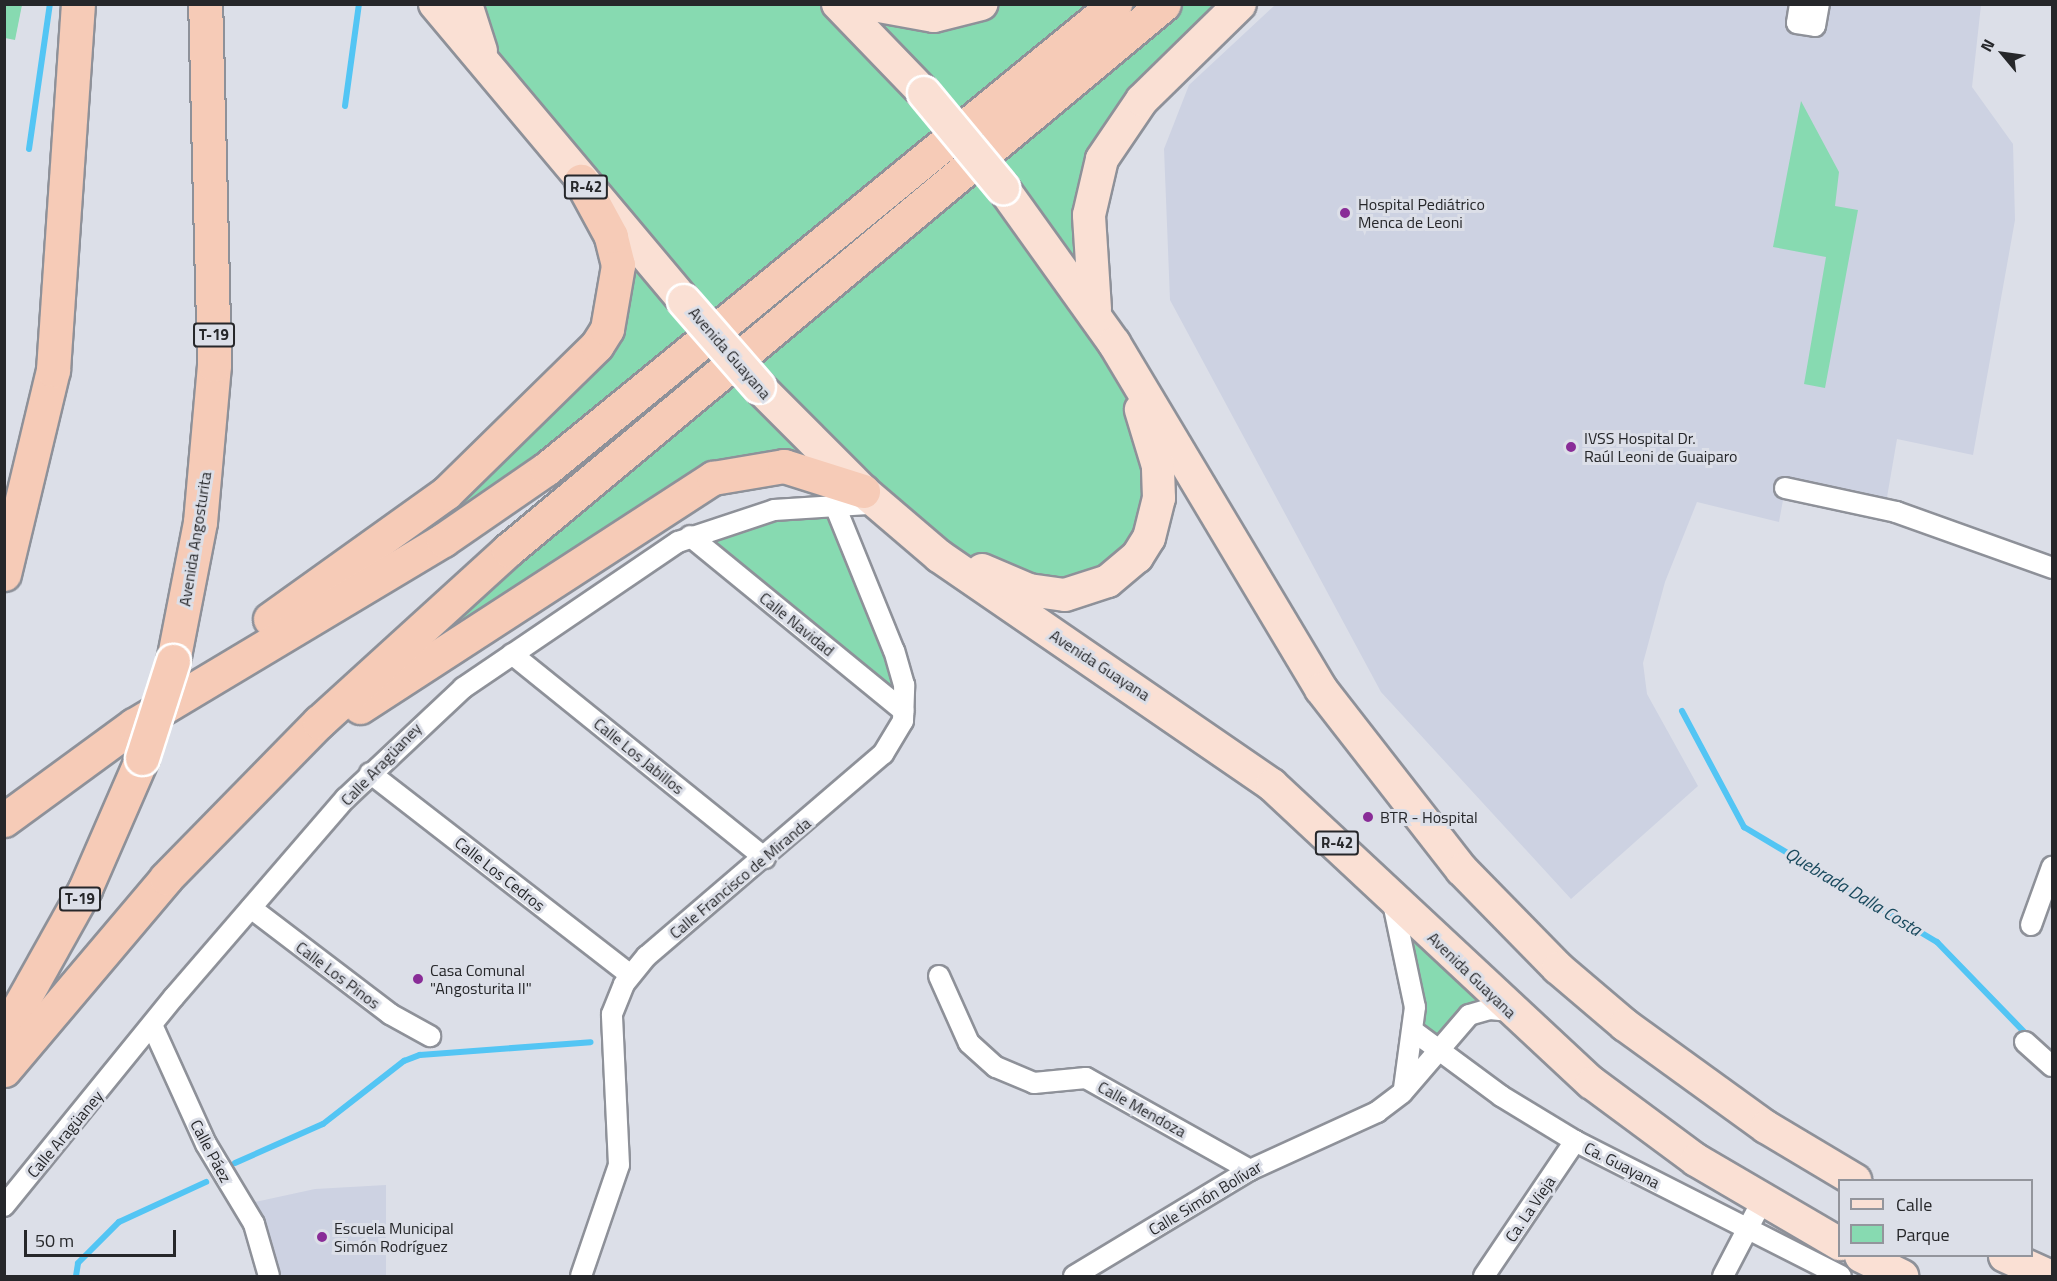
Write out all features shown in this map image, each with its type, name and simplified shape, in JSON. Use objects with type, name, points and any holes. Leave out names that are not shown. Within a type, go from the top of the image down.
[{"type":"highway","points":[[4,574],[36,460],[53,370],[78,4]]},
{"type":"highway","name":"Avenida Angosturita","points":[[4,1034],[85,889],[142,758],[173,661],[200,522],[214,365],[205,4]]},
{"type":"highway","points":[[134,725],[443,540],[546,469],[1115,4]]},
{"type":"highway","points":[[4,1070],[166,878],[266,774],[508,550],[1164,4]]},
{"type":"highway","points":[[4,820],[134,725],[254,630],[446,493],[597,345],[607,329],[618,265],[611,236],[582,181]]},
{"type":"highway","points":[[266,774],[406,675],[713,478],[784,466],[859,500]]},
{"type":"main road","name":"Avenida Guayana","points":[[435,4],[684,301],[859,500],[968,578],[1239,758],[1390,895],[1510,1011],[1637,1118],[1762,1201],[1838,1243]]},
{"type":"main road","points":[[466,4],[489,71]]},
{"type":"main road","points":[[838,4],[924,93],[1003,188],[1096,316],[1321,689],[1462,870],[1558,968],[1625,1025],[1766,1127],[1853,1179]]},
{"type":"main road","points":[[868,4],[934,16],[981,4]]},
{"type":"main road","points":[[1096,316],[1089,215],[1102,159],[1142,100],[1240,4]]},
{"type":"main road","points":[[859,500],[966,561],[1047,595],[1084,591],[1123,571],[1155,521],[1158,466],[1114,343]]},
{"type":"main road","points":[[1863,1257],[1902,1276]]},
{"type":"main road","points":[[2006,1257],[2049,1276]]},
{"type":"street","points":[[1800,4],[1797,23],[1815,26],[1819,4]]},
{"type":"street","points":[[1785,488],[1896,512],[2052,568]]},
{"type":"street","name":"Calle Aragüaney","points":[[4,1206],[251,908],[370,773],[429,716],[512,654],[690,536],[774,510],[859,500]]},
{"type":"street","name":"Calle Francisco de Miranda","points":[[581,1276],[619,1165],[612,1014],[630,975],[883,754],[896,738],[904,711],[894,651],[859,500]]},
{"type":"street","name":"Calle Navidad","points":[[690,536],[904,711]]},
{"type":"street","name":"Calle Los Jabillos","points":[[512,654],[765,858]]},
{"type":"street","name":"Calle Los Cedros","points":[[370,773],[630,975]]},
{"type":"street","points":[[2031,925],[2052,867]]},
{"type":"street","points":[[1390,895],[1414,990],[1416,1033],[1402,1094]]},
{"type":"street","name":"Calle Los Pinos","points":[[251,908],[390,1014],[430,1036]]},
{"type":"street","name":"Calle Mendoza","points":[[939,975],[969,1043],[996,1067],[1034,1083],[1086,1078],[1250,1170]]},
{"type":"street","name":"Calle Simón Bolívar","points":[[1074,1276],[1250,1170],[1351,1126],[1402,1094],[1469,1015],[1490,1008],[1510,1011]]},
{"type":"street","name":"Calle Páez","points":[[152,1025],[206,1144],[254,1224],[269,1276]]},
{"type":"street","name":"Ca. Guayana","points":[[1416,1033],[1575,1141],[1841,1276]]},
{"type":"street","points":[[2025,1042],[2052,1066]]},
{"type":"street","name":"Ca. La Vieja","points":[[1484,1276],[1575,1141]]},
{"type":"street","points":[[1723,1276],[1762,1201]]},
{"type":"shaded area","name":"IVSS Hospital Dr. Raúl Leoni de Guaiparo","points":[[1275,5],[1981,5],[1972,87],[2013,144],[2015,220],[1973,455],[1897,439],[1885,509],[1785,489],[1779,522],[1697,502],[1665,582],[1643,663],[1647,694],[1698,786],[1571,899],[1381,692],[1170,300],[1164,149],[1189,85]]},
{"type":"shaded area","name":"Escuela Municipal Simón Rodríguez","points":[[386,1185],[386,1276],[269,1276],[242,1205],[315,1189]]},
{"type":"green space","points":[[4,5],[22,5],[15,40],[5,38]]},
{"type":"green space","points":[[435,5],[1115,5],[600,428],[134,725],[353,561],[578,355],[605,291],[599,222]]},
{"type":"green space","points":[[1164,5],[1240,5],[1124,123],[1088,254],[1152,440],[1137,557],[1047,595],[758,466],[319,722]]},
{"type":"green space","points":[[1801,101],[1839,172],[1835,206],[1858,210],[1825,388],[1804,384],[1826,257],[1773,247]]},
{"type":"green space","points":[[834,503],[905,704],[690,536]]},
{"type":"green space","points":[[1398,925],[1465,969],[1490,1009],[1402,1093],[1411,1036]]},
{"type":"waterway","points":[[29,149],[50,4]]},
{"type":"waterway","points":[[345,106],[359,4]]},
{"type":"waterway","name":"Quebrada Dalla Costa","points":[[1682,711],[1744,827],[1937,942],[2029,1037]]},
{"type":"waterway","points":[[235,1163],[323,1124],[404,1061],[420,1055],[591,1042]]},
{"type":"waterway","points":[[76,1276],[78,1263],[119,1222],[206,1182]]},
{"type":"place","name":"Hospital Pediátrico Menca de Leoni","points":[[1345,213]]},
{"type":"place","name":"IVSS Hospital Dr. Raúl Leoni de Guaiparo","points":[[1571,447]]},
{"type":"place","name":"BTR - Hospital","points":[[1368,817]]},
{"type":"place","name":"Casa Comunal \"Angosturita II\"","points":[[418,979]]},
{"type":"place","name":"Escuela Municipal Simón Rodríguez","points":[[322,1237]]}]
